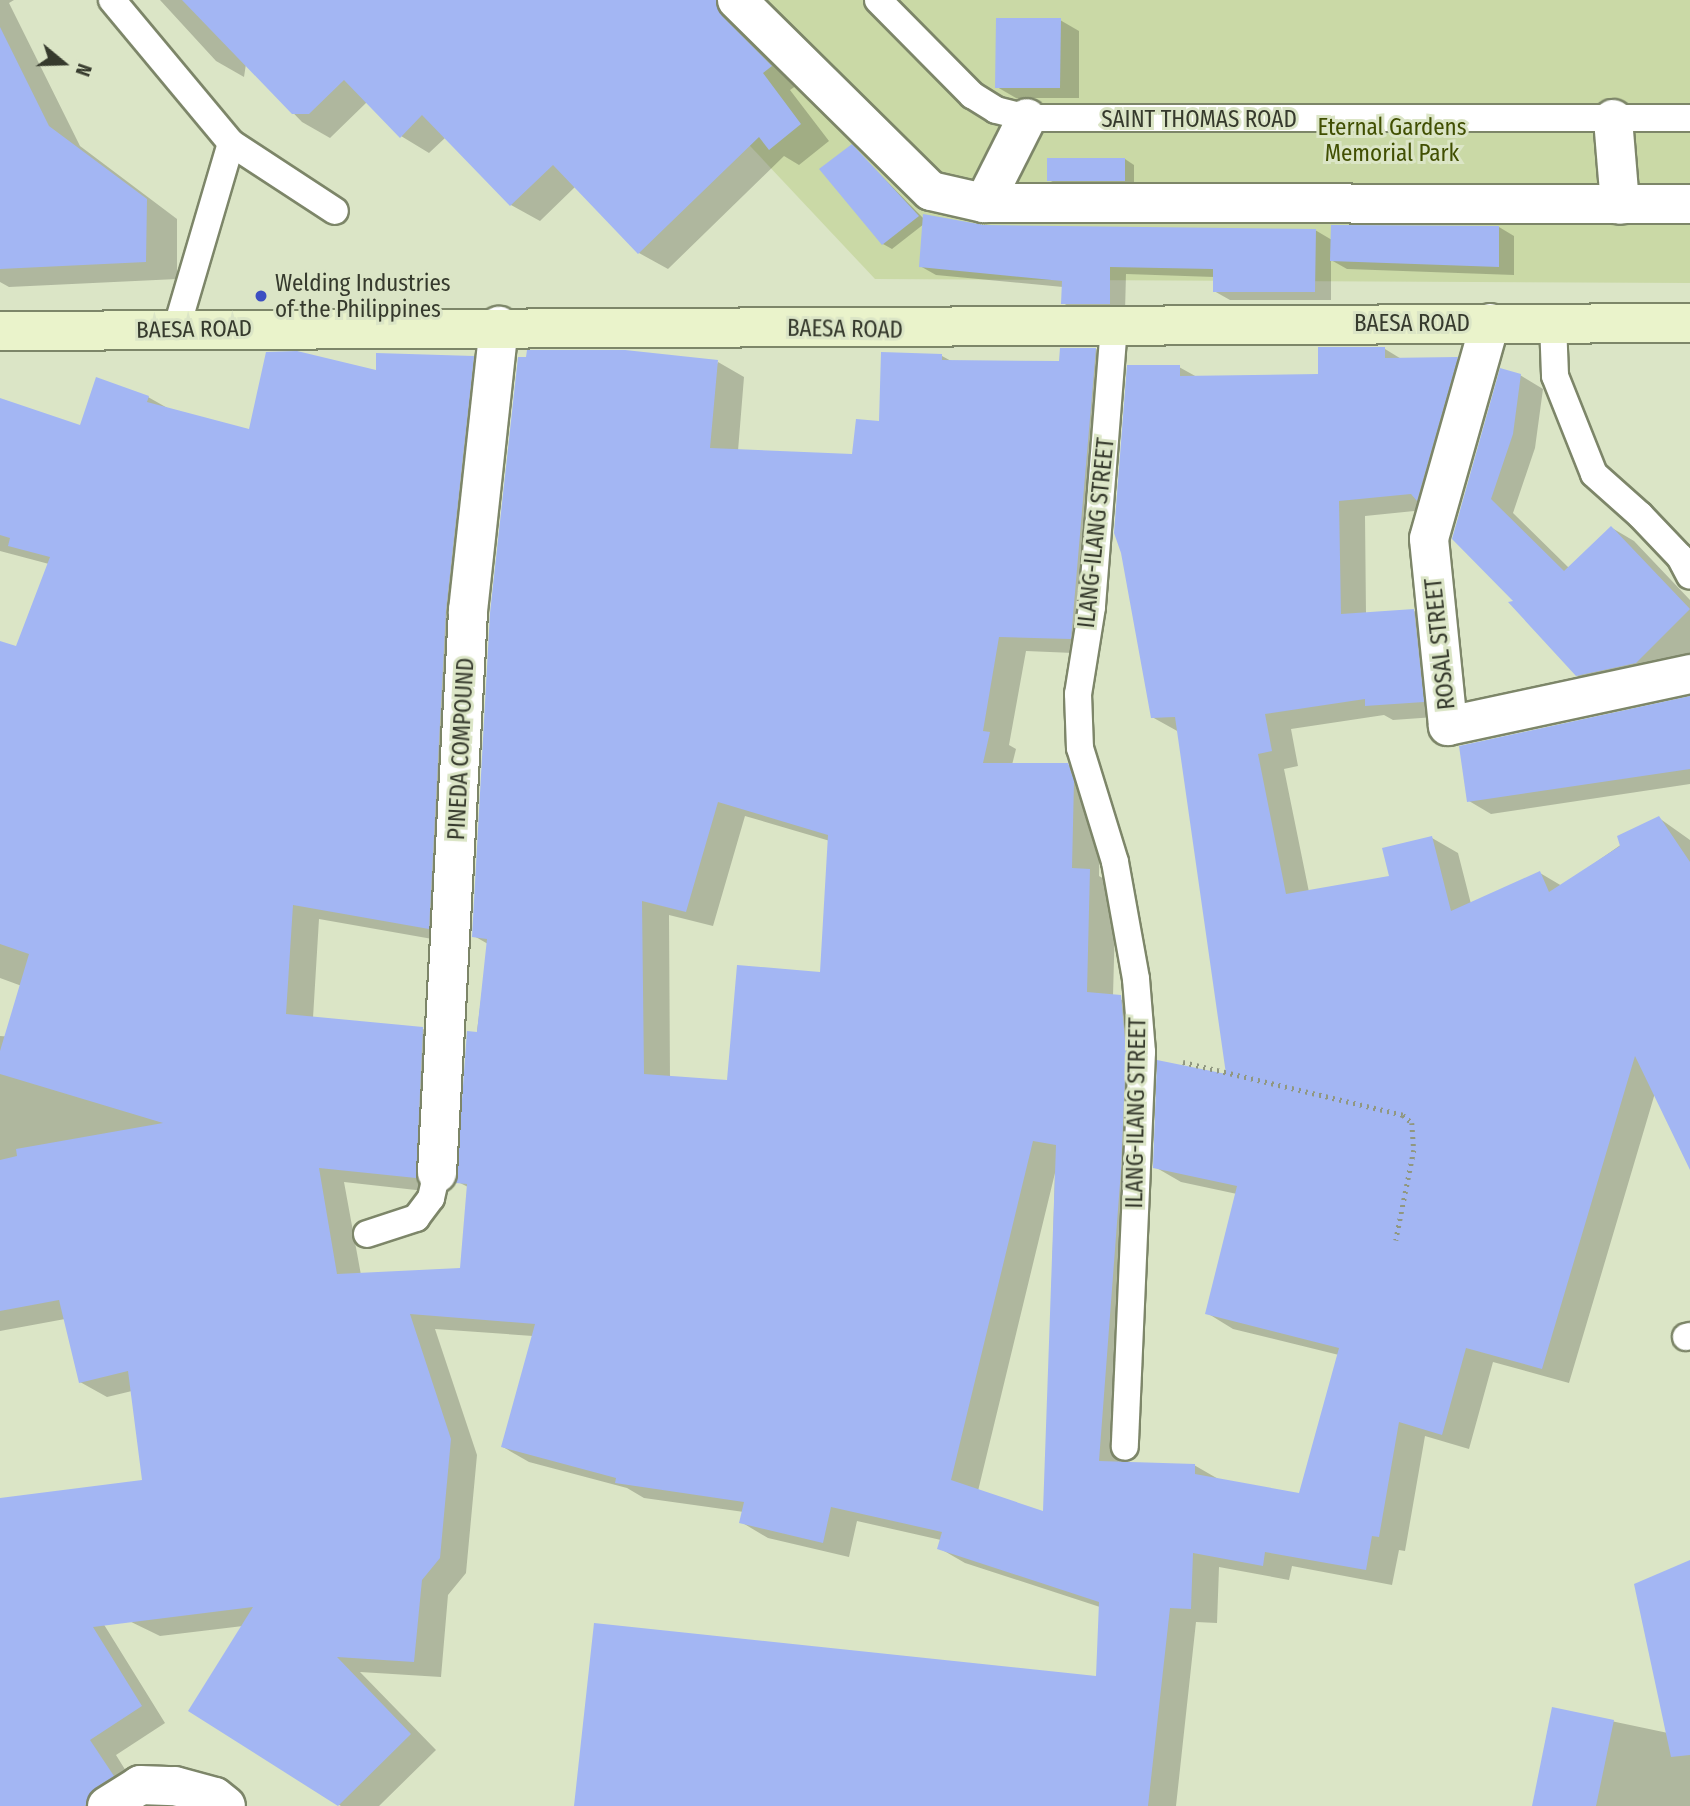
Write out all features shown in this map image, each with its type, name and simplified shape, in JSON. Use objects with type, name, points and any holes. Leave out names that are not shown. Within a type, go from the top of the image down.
[{"type":"main road","name":"BAESA ROAD","points":[[0,331],[499,326],[946,330],[1114,326],[1690,323]]},
{"type":"street","points":[[737,0],[931,191],[984,203],[1690,204]]},
{"type":"street","points":[[984,203],[1027,118]]},
{"type":"street","points":[[1613,119],[1620,205]]},
{"type":"street","name":"ROSAL STREET","points":[[1490,323],[1429,539],[1448,726],[1690,674]]},
{"type":"street","name":"PINEDA COMPOUND","points":[[437,1173],[468,611],[499,326]]},
{"type":"street","points":[[107,1806],[140,1785],[175,1786],[215,1797],[226,1806]]},
{"type":"lane","points":[[112,0],[232,142],[335,211]]},
{"type":"lane","name":"SAINT THOMAS ROAD","points":[[878,0],[972,95],[996,110],[1027,118],[1690,118]]},
{"type":"lane","points":[[176,330],[232,142]]},
{"type":"lane","points":[[1553,323],[1555,376],[1594,474],[1640,515],[1680,558],[1690,576]]},
{"type":"lane","name":"ILANG-ILANG STREET","points":[[1114,326],[1092,607],[1078,694],[1080,748],[1115,862],[1136,979],[1142,1052],[1125,1447]]},
{"type":"lane","points":[[367,1234],[416,1218],[431,1198],[437,1173]]},
{"type":"path","points":[[1142,1052],[1403,1115],[1412,1123],[1413,1150],[1396,1240]]},
{"type":"green space","name":"Eternal Gardens Memorial Park","points":[[613,0],[1690,0],[1690,283],[875,279]]},
{"type":"building","points":[[182,0],[716,0],[722,16],[772,66],[763,73],[801,124],[769,150],[759,137],[638,254],[553,165],[510,206],[422,115],[400,138],[344,80],[309,114],[292,114]]},
{"type":"building","points":[[996,18],[1061,18],[1060,88],[995,88]]},
{"type":"building","points":[[0,27],[49,126],[147,199],[146,262],[0,269]]},
{"type":"building","points":[[852,144],[919,216],[882,245],[819,169]]},
{"type":"building","points":[[1047,158],[1125,158],[1125,181],[1047,181]]},
{"type":"building","points":[[923,214],[984,225],[1316,229],[1315,292],[1213,292],[1213,269],[1110,267],[1110,304],[1061,304],[1062,281],[919,267]]},
{"type":"building","points":[[1331,225],[1499,226],[1499,267],[1330,261]]},
{"type":"building","points":[[1318,347],[1385,347],[1385,358],[1458,357],[1417,501],[1411,494],[1339,501],[1341,614],[1414,609],[1424,702],[1365,706],[1365,699],[1265,714],[1272,751],[1258,754],[1286,894],[1389,876],[1382,848],[1432,836],[1451,911],[1540,871],[1549,892],[1620,846],[1617,836],[1659,816],[1690,862],[1690,1170],[1635,1056],[1542,1369],[1466,1348],[1442,1435],[1399,1422],[1379,1537],[1372,1536],[1366,1570],[1265,1552],[1263,1566],[1193,1553],[1191,1609],[1170,1608],[1148,1806],[574,1806],[594,1623],[1096,1676],[1099,1602],[937,1549],[942,1532],[831,1507],[823,1543],[739,1523],[744,1502],[615,1483],[616,1478],[501,1447],[535,1324],[410,1314],[451,1439],[440,1558],[422,1580],[414,1662],[337,1657],[411,1734],[338,1806],[188,1711],[253,1607],[93,1627],[142,1706],[90,1740],[114,1776],[95,1788],[85,1806],[0,1806],[0,1498],[142,1480],[128,1371],[79,1383],[59,1300],[0,1311],[0,1160],[17,1156],[16,1149],[163,1123],[0,1074],[0,1051],[29,954],[0,944],[0,641],[16,646],[50,557],[8,546],[10,538],[0,535],[0,398],[80,425],[96,377],[149,396],[147,402],[249,429],[266,352],[297,351],[376,370],[376,353],[474,356],[446,610],[429,929],[293,905],[286,1014],[423,1027],[416,1178],[319,1168],[337,1274],[460,1268],[467,1184],[456,1183],[467,1031],[477,1032],[487,939],[472,937],[490,613],[518,357],[526,357],[527,350],[625,350],[718,360],[710,448],[852,454],[856,419],[879,421],[881,352],[942,354],[942,360],[1059,361],[1060,348],[1096,348],[1071,639],[999,637],[983,731],[990,732],[983,763],[1068,763],[1074,781],[1072,868],[1090,869],[1087,992],[1121,995],[1126,1052],[1121,1170],[1099,1461],[1195,1464],[1195,1474],[1299,1493],[1339,1348],[1205,1314],[1237,1186],[1153,1168],[1157,1060],[1226,1074],[1175,717],[1151,718],[1121,553],[1114,533],[1127,365],[1180,365],[1180,376],[1318,374]],"holes":[[[718,802],[828,835],[820,972],[737,965],[727,1080],[644,1074],[642,901],[686,912]],[[1033,1141],[1056,1145],[1043,1511],[951,1480]]]},
{"type":"building","points":[[1500,368],[1521,374],[1513,434],[1491,499],[1564,571],[1611,526],[1690,609],[1636,663],[1576,676],[1508,602],[1513,601],[1452,539]]},
{"type":"building","points":[[1690,696],[1690,769],[1467,802],[1459,746]]},
{"type":"building","points":[[1690,1560],[1690,1755],[1671,1757],[1634,1584]]},
{"type":"building","points":[[1552,1707],[1614,1720],[1596,1806],[1532,1806]]},
{"type":"place","name":"Welding Industries of the Philippines","points":[[261,296]]}]
